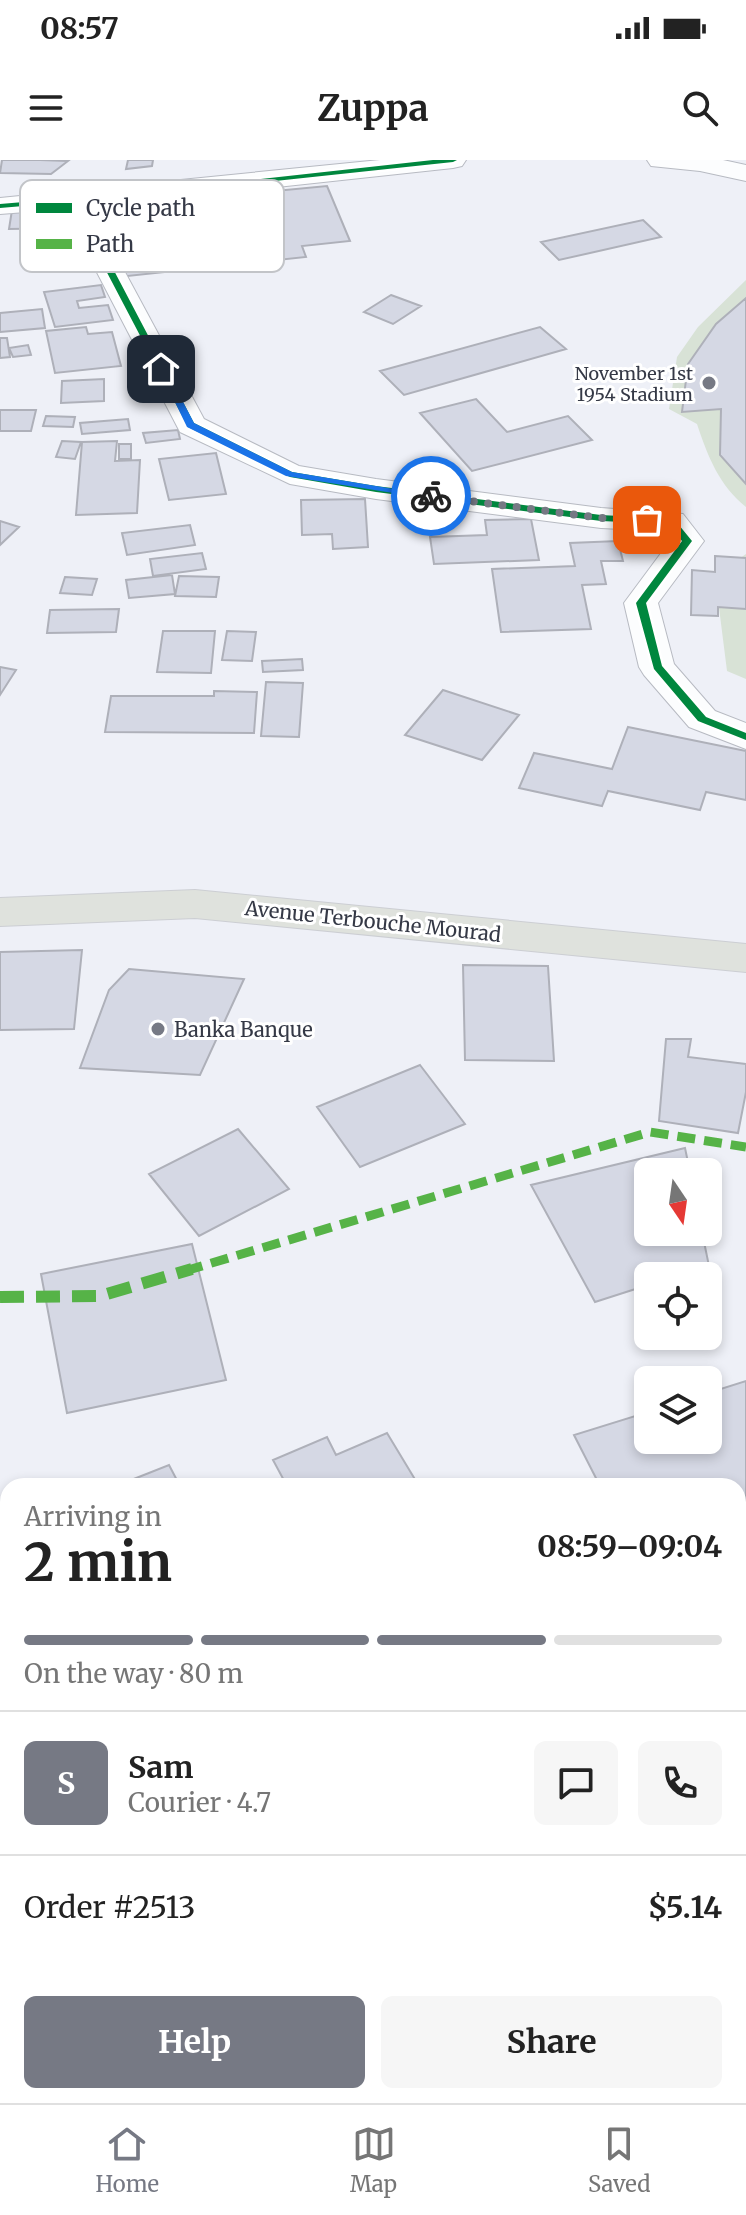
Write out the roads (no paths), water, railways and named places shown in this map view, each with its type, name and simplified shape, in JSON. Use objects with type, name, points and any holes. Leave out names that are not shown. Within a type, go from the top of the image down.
[{"type":"main road","name":"Avenue Terbouche Mourad","points":[[0,912],[195,904],[746,958]]},
{"type":"street","points":[[263,180],[453,160]]},
{"type":"street","points":[[660,160],[746,173]]},
{"type":"street","points":[[0,206],[20,204]]},
{"type":"street","points":[[111,272],[191,425],[290,474],[376,489],[601,518],[671,521],[687,541],[641,603],[657,667],[702,719],[746,737]]},
{"type":"place","name":"November 1st 1954 Stadium","points":[[709,383]]},
{"type":"place","name":"Banka Banque","points":[[158,1029]]}]
